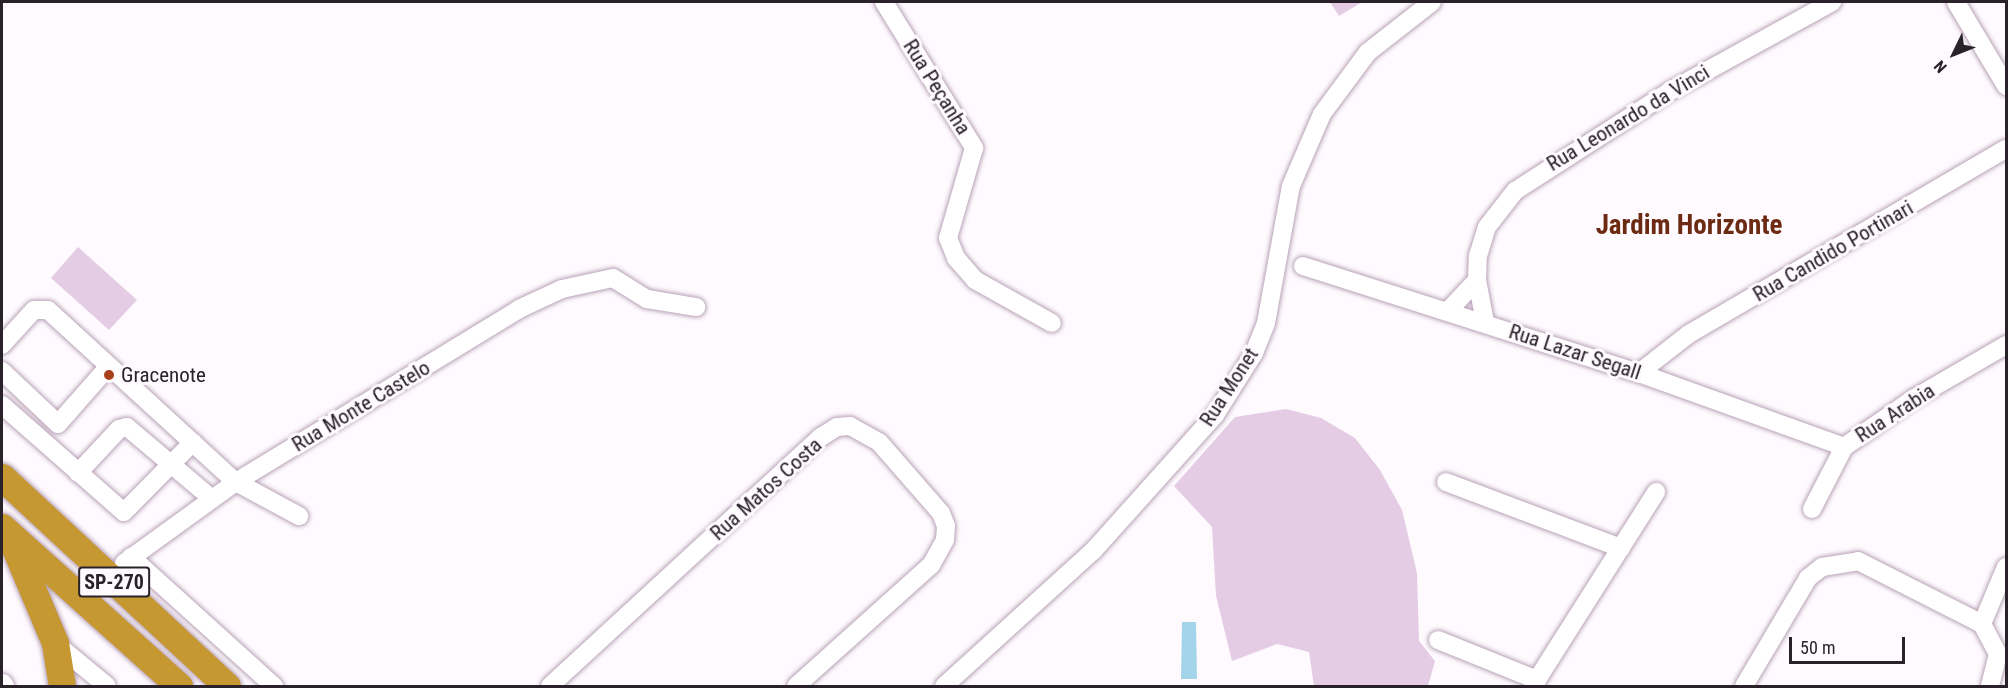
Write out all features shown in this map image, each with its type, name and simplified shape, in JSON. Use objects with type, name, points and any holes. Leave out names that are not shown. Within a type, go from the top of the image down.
[{"type":"highway","name":"SP-270","points":[[2,477],[227,687]]},
{"type":"highway","name":"SP-270","points":[[6,530],[179,687]]},
{"type":"highway","points":[[6,530],[55,643],[60,685]]},
{"type":"street","name":"Rua Peçanha","points":[[884,2],[968,134],[974,148],[969,177],[948,238],[956,258],[975,280],[1052,322]]},
{"type":"street","name":"Rua Monet","points":[[944,687],[1093,551],[1215,415],[1254,353],[1266,323],[1291,186],[1322,114],[1368,52],[1432,2]]},
{"type":"street","points":[[1956,2],[2007,86]]},
{"type":"street","name":"Rua Leonardo da Vinci","points":[[1485,322],[1477,280],[1478,256],[1487,227],[1499,206],[1522,185],[1672,90],[1825,3]]},
{"type":"street","name":"Rua Candido Portinari","points":[[1639,373],[1674,349],[1689,334],[1811,261],[2003,155]]},
{"type":"street","name":"Rua Lazar Segall","points":[[1303,266],[1449,310],[1639,373],[1844,447]]},
{"type":"street","name":"Rua Monte Castelo","points":[[127,560],[236,482],[519,309],[562,289],[613,278],[646,299],[696,307]]},
{"type":"street","points":[[1449,310],[1477,280]]},
{"type":"street","points":[[2,345],[41,307],[236,482],[299,516]]},
{"type":"street","name":"Rua Arabia","points":[[1812,508],[1844,447],[1913,399],[2007,345]]},
{"type":"street","points":[[1670,384],[1674,349]]},
{"type":"street","points":[[2,371],[58,424],[109,366]]},
{"type":"street","points":[[2,405],[124,512],[193,442]]},
{"type":"street","name":"Rua Matos Costa","points":[[550,687],[821,437],[837,428],[850,426],[879,442],[941,513],[946,525],[945,540],[931,565],[796,687]]},
{"type":"street","points":[[78,473],[119,429],[127,427],[173,463],[211,498]]},
{"type":"street","points":[[1446,482],[1621,548]]},
{"type":"street","points":[[1438,640],[1535,683],[1656,492]]},
{"type":"street","points":[[89,557],[127,560],[274,687]]},
{"type":"street","points":[[126,594],[127,560]]},
{"type":"street","points":[[1744,687],[1808,578],[1822,567],[1838,562],[1858,561],[1982,624],[1998,654],[1990,687]]},
{"type":"street","points":[[1982,624],[2007,567]]},
{"type":"street","points":[[55,643],[107,687]]},
{"type":"shaded area","points":[[1330,2],[1362,2],[1339,16]]},
{"type":"shaded area","points":[[78,247],[137,300],[109,330],[51,278]]},
{"type":"shaded area","points":[[1286,409],[1321,418],[1355,438],[1380,470],[1402,510],[1417,573],[1419,641],[1435,661],[1428,686],[1314,686],[1309,652],[1277,644],[1232,661],[1216,596],[1212,527],[1174,486],[1235,417]]},
{"type":"water","points":[[1182,622],[1196,622],[1197,679],[1181,679]]},
{"type":"place","name":"Gracenote","points":[[109,375]]},
{"type":"district","name":"Jardim Horizonte","points":[[1689,226]]}]
